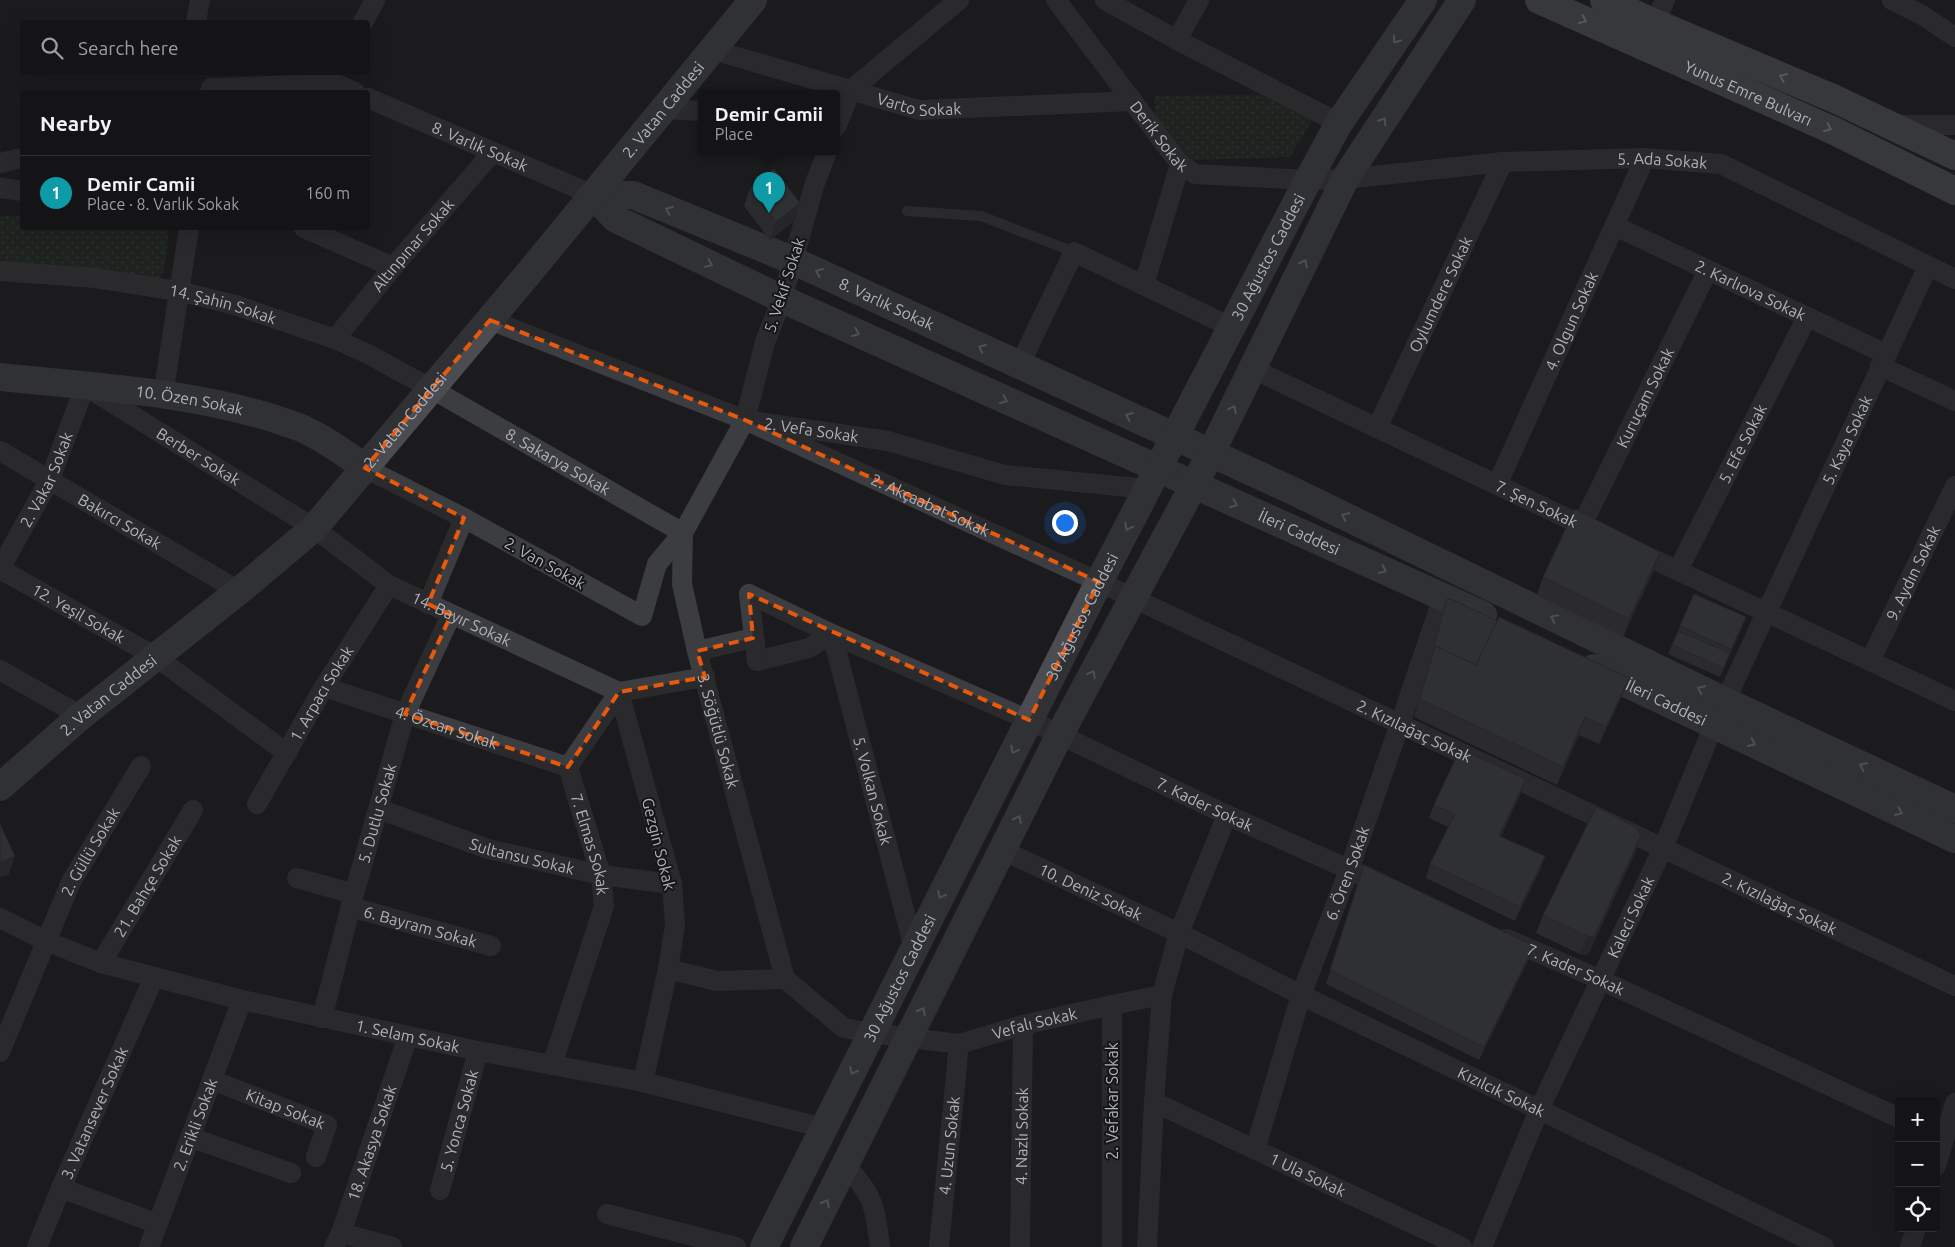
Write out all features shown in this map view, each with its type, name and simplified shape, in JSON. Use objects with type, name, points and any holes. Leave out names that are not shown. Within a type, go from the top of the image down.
[{"type":"main road","name":"2. Vatan Caddesi","points":[[0,787],[81,716],[239,591],[314,528],[490,320],[753,0]]},
{"type":"main road","name":"30 Ağustos Caddesi","points":[[804,1247],[1059,736],[1116,590],[1153,479],[1338,123],[1423,0]]},
{"type":"main road","name":"30 Ağustos Caddesi","points":[[764,1247],[1029,720],[1116,590],[1194,486],[1345,179],[1462,0]]},
{"type":"main road","name":"Yunus Emre Bulvarı","points":[[1539,0],[1832,130],[1955,191]]},
{"type":"main road","name":"Yunus Emre Bulvarı","points":[[1604,0],[1660,12],[1955,156]]},
{"type":"main road","name":"8. Varlık Sokak","points":[[593,195],[633,195],[794,261],[1174,437]]},
{"type":"main road","name":"8. Varlık Sokak","points":[[593,195],[616,219],[1153,479]]},
{"type":"main road","name":"10. Özen Sokak","points":[[0,378],[163,394],[236,409],[295,425],[342,451],[365,468]]},
{"type":"main road","name":"İleri Caddesi","points":[[1174,437],[1211,453],[1720,713],[1955,839]]},
{"type":"main road","name":"İleri Caddesi","points":[[1153,479],[1194,486],[1504,626]]},
{"type":"main road","name":"İleri Caddesi","points":[[1574,659],[1720,713],[1955,809]]},
{"type":"street","points":[[196,20],[200,0]]},
{"type":"street","points":[[364,20],[375,0]]},
{"type":"street","points":[[840,117],[851,90],[959,0]]},
{"type":"street","name":"Derik Sokak","points":[[1056,0],[1180,164],[1196,174],[1308,180],[1345,179]]},
{"type":"street","points":[[1105,0],[1177,40],[1338,123]]},
{"type":"street","points":[[1177,40],[1199,0]]},
{"type":"street","points":[[1892,0],[1926,7],[1955,37]]},
{"type":"street","name":"Varto Sokak","points":[[713,50],[808,86],[851,90],[919,110],[1133,101]]},
{"type":"street","points":[[210,90],[210,88],[339,78],[353,90]]},
{"type":"street","name":"8. Varlık Sokak","points":[[370,99],[593,195]]},
{"type":"street","points":[[665,109],[698,111]]},
{"type":"street","points":[[1890,125],[1955,125]]},
{"type":"street","name":"Altınpınar Sokak","points":[[335,339],[393,267],[493,152]]},
{"type":"street","name":"5. Vekıf Sokak","points":[[745,420],[765,342],[782,299],[815,183],[826,155]]},
{"type":"street","points":[[0,163],[20,158]]},
{"type":"street","name":"5. Ada Sokak","points":[[1345,179],[1503,162],[1645,158],[1721,164],[1955,279]]},
{"type":"street","name":"4. Olgun Sokak","points":[[1497,485],[1645,158]]},
{"type":"street","name":"Oylumdere Sokak","points":[[1378,428],[1503,162]]},
{"type":"street","points":[[1144,285],[1180,164]]},
{"type":"street","points":[[0,188],[20,190]]},
{"type":"street","name":"2. Karlıova Sokak","points":[[1615,226],[1807,317],[1955,401]]},
{"type":"street","points":[[163,394],[189,230]]},
{"type":"street","points":[[309,230],[393,267]]},
{"type":"street","points":[[1019,366],[1074,252],[1231,327]]},
{"type":"street","name":"5. Kaya Sokak","points":[[1766,612],[1928,266]]},
{"type":"street","name":"Kuruçam Sokak","points":[[1582,525],[1708,270]]},
{"type":"street","name":"14. Şahin Sokak","points":[[0,271],[95,278],[178,291],[236,305],[335,339],[368,354],[432,389]]},
{"type":"street","name":"5. Efe Sokak","points":[[1678,570],[1807,317]]},
{"type":"street","name":"2. Vefa Sokak","points":[[490,320],[745,420],[888,441],[1005,475],[1153,479]]},
{"type":"street","name":"7. Şen Sokak","points":[[1253,368],[1955,701]]},
{"type":"street","name":"2. Vakar Sokak","points":[[0,569],[50,479],[85,386]]},
{"type":"street","name":"Berber Sokak","points":[[85,386],[314,528]]},
{"type":"street","name":"8. Sakarya Sokak","points":[[432,389],[683,533]]},
{"type":"street","name":"3. Söğütlü Sokak","points":[[745,420],[683,533],[682,584],[697,651],[785,979]]},
{"type":"street","name":"2. Akçaabat Sokak","points":[[745,420],[1116,590]]},
{"type":"street","name":"Bakırcı Sokak","points":[[0,451],[239,591]]},
{"type":"street","name":"2. Van Sokak","points":[[365,468],[464,518],[642,616],[657,564],[683,533]]},
{"type":"street","name":"9. Aydın Sokak","points":[[1870,661],[1955,486]]},
{"type":"street","points":[[428,604],[464,518]]},
{"type":"street","name":"14. Bayır Sokak","points":[[314,528],[389,585],[619,692]]},
{"type":"street","name":"12. Yeşil Sokak","points":[[0,569],[156,657],[286,752]]},
{"type":"street","name":"1. Arpacı Sokak","points":[[257,804],[324,687],[389,585]]},
{"type":"street","name":"2. Kızılağaç Sokak","points":[[1116,590],[1955,986]]},
{"type":"street","points":[[832,634],[808,648],[757,661],[749,594],[832,634],[1029,720],[1059,736]]},
{"type":"street","name":"6. Ören Sokak","points":[[1255,1150],[1301,995],[1349,870],[1443,597]]},
{"type":"street","name":"Kaleci Sokak","points":[[1482,1247],[1539,1110],[1663,848],[1720,713],[1766,612]]},
{"type":"street","name":"5. Dutlu Sokak","points":[[322,1018],[405,714],[451,615]]},
{"type":"street","name":"5. Volkan Sokak","points":[[832,634],[914,948]]},
{"type":"street","points":[[697,651],[753,638]]},
{"type":"street","points":[[0,670],[81,716]]},
{"type":"street","points":[[568,766],[619,692],[705,677]]},
{"type":"street","name":"4. Özcan Sokak","points":[[324,687],[568,766]]},
{"type":"street","name":"Gezgin Sokak","points":[[619,692],[672,884],[675,924],[668,969],[643,1082]]},
{"type":"street","name":"7. Kader Sokak","points":[[1059,736],[1227,815],[1403,894]]},
{"type":"street","name":"2. Güllü Sokak","points":[[0,1052],[71,882],[141,766]]},
{"type":"street","name":"7. Elmas Sokak","points":[[552,1064],[604,906],[601,875],[568,766]]},
{"type":"street","name":"Sultansu Sokak","points":[[379,809],[488,849],[601,875],[672,884]]},
{"type":"street","name":"21. Bahçe Sokak","points":[[101,963],[193,810]]},
{"type":"street","points":[[1147,1247],[1154,1102],[1162,995],[1179,933],[1227,815]]},
{"type":"street","name":"10. Deniz Sokak","points":[[1002,850],[1179,933]]},
{"type":"street","name":"6. Bayram Sokak","points":[[297,878],[353,901],[490,946]]},
{"type":"street","name":"1. Selam Sokak","points":[[0,918],[46,941],[101,963],[242,1000],[478,1051],[643,1082],[824,1128]]},
{"type":"street","name":"Kızılcık Sokak","points":[[1179,933],[1301,995],[1824,1247]]},
{"type":"street","name":"7. Kader Sokak","points":[[1493,933],[1601,980],[1895,1116]]},
{"type":"street","points":[[668,969],[717,981],[785,979],[844,1028],[959,1044]]},
{"type":"street","name":"3. Vatansever Sokak","points":[[37,1247],[60,1188],[154,977]]},
{"type":"street","points":[[1112,1005],[1162,995]]},
{"type":"street","name":"2. Erikli Sokak","points":[[149,1247],[242,1000]]},
{"type":"street","name":"Vefalı Sokak","points":[[959,1044],[1023,1025],[1112,1005]]},
{"type":"street","name":"2. Vefakar Sokak","points":[[1112,1005],[1112,1247]]},
{"type":"street","name":"4. Nazlı Sokak","points":[[1020,1247],[1023,1025]]},
{"type":"street","name":"18. Akasya Sokak","points":[[338,1240],[408,1036]]},
{"type":"street","name":"4. Uzun Sokak","points":[[939,1247],[959,1044]]},
{"type":"street","name":"5. Yonca Sokak","points":[[440,1190],[478,1051]]},
{"type":"street","name":"Kitap Sokak","points":[[212,1080],[327,1124],[316,1157]]},
{"type":"street","name":"1 Ula Sokak","points":[[1154,1102],[1462,1247]]},
{"type":"street","points":[[1940,1154],[1955,1103]]},
{"type":"street","points":[[190,1137],[291,1173]]},
{"type":"street","points":[[845,1165],[861,1182],[870,1196],[876,1218],[880,1247]]},
{"type":"street","points":[[60,1188],[158,1224]]},
{"type":"street","points":[[607,1214],[736,1247]]},
{"type":"street","points":[[1910,1247],[1915,1232]]},
{"type":"street","points":[[338,1240],[392,1247]]},
{"type":"lane","points":[[907,211],[981,216],[1074,252]]},
{"type":"highlighted area","points":[[490,320],[745,420],[1099,582],[1029,720],[749,594],[753,638],[697,651],[705,677],[619,692],[568,767],[405,714],[451,615],[428,604],[464,518],[365,468]]},
{"type":"shaded area","points":[[1261,95],[1312,121],[1290,157],[1193,160],[1179,153],[1155,119],[1154,96]]},
{"type":"shaded area","points":[[0,216],[20,216],[20,230],[167,230],[166,256],[158,283],[0,266]]},
{"type":"building","points":[[774,169],[800,203],[776,222],[750,188]]},
{"type":"building","points":[[1575,509],[1660,552],[1629,619],[1543,577]]},
{"type":"building","points":[[1694,594],[1746,617],[1731,649],[1680,626]]},
{"type":"building","points":[[1447,599],[1451,599],[1497,621],[1476,665],[1435,646],[1433,650]]},
{"type":"building","points":[[1499,617],[1629,678],[1606,727],[1585,717],[1563,767],[1420,699],[1435,646],[1476,665]]},
{"type":"building","points":[[1678,631],[1730,653],[1723,668],[1672,645]]},
{"type":"building","points":[[1460,749],[1526,779],[1499,836],[1545,856],[1520,907],[1430,864],[1455,814],[1434,805]]},
{"type":"building","points":[[1596,807],[1636,827],[1641,835],[1595,935],[1592,937],[1543,915]]},
{"type":"building","points":[[0,824],[15,856],[0,863]]},
{"type":"building","points":[[1364,865],[1534,946],[1484,1047],[1330,970]]},
{"type":"place","name":"Demir Camii","points":[[769,213]]}]
